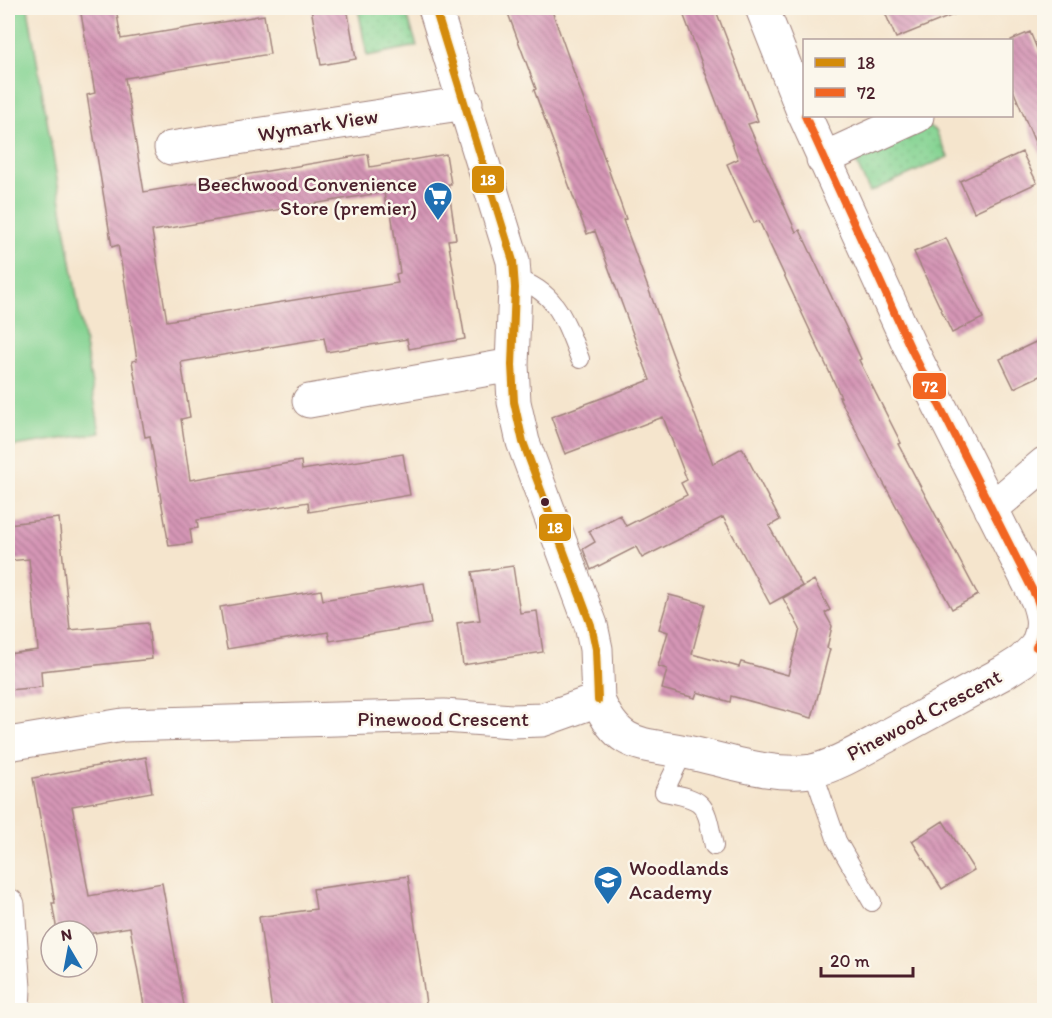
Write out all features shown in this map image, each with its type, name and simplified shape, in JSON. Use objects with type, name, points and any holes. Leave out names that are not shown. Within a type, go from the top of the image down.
[{"type":"street","points":[[435,8],[513,261],[514,402],[523,442],[591,626],[596,650],[598,700]]},
{"type":"street","points":[[762,8],[803,110]]},
{"type":"street","name":"Wymark View","points":[[171,147],[466,103]]},
{"type":"street","points":[[806,117],[910,347],[1037,599],[1042,613],[1043,633],[1040,649]]},
{"type":"street","points":[[823,159],[915,117]]},
{"type":"street","points":[[309,401],[512,365]]},
{"type":"street","points":[[991,509],[1044,464]]},
{"type":"street","name":"Pinewood Crescent","points":[[8,744],[123,725],[444,716],[512,721],[542,720],[598,700],[606,720],[618,733],[644,746],[684,751],[779,771],[813,771],[860,751],[1003,673],[1040,649]]},
{"type":"street","points":[[8,905],[14,1011]]},
{"type":"lane","points":[[514,278],[528,283],[556,305],[563,315],[580,359]]},
{"type":"lane","points":[[684,751],[664,792],[689,796],[702,804],[708,817],[714,846]]},
{"type":"lane","points":[[813,771],[837,842],[872,902]]},
{"type":"green space","points":[[8,8],[28,8],[100,433],[8,447]]},
{"type":"green space","points":[[358,8],[405,8],[417,46],[367,56]]},
{"type":"green space","points":[[927,125],[936,131],[948,157],[870,192],[856,160]]},
{"type":"building","points":[[80,8],[116,8],[121,39],[264,15],[270,54],[125,78],[144,192],[368,154],[370,167],[446,154],[456,239],[448,240],[465,339],[409,349],[407,339],[327,352],[324,338],[181,362],[190,417],[181,419],[190,480],[301,461],[302,470],[403,454],[410,495],[309,512],[308,502],[197,520],[198,528],[190,529],[192,543],[169,546],[150,436],[145,437],[132,361],[137,360],[125,284],[118,245],[112,247],[87,95],[95,93]],"holes":[[[384,192],[386,206],[390,205],[400,273],[396,274],[398,283],[167,321],[152,231]]]},
{"type":"building","points":[[311,8],[347,8],[356,59],[321,65]]},
{"type":"building","points":[[506,8],[551,8],[626,219],[623,220],[713,464],[742,448],[780,520],[769,526],[802,586],[770,604],[723,517],[642,558],[636,547],[591,570],[583,549],[595,542],[589,531],[620,515],[626,526],[687,495],[681,483],[687,480],[663,417],[565,454],[551,417],[650,380],[595,231],[587,234]]},
{"type":"building","points":[[681,8],[715,8],[758,121],[748,124],[796,232],[800,230],[861,359],[859,360],[901,443],[898,444],[978,595],[952,609],[870,458],[839,397],[841,397],[759,221],[754,223],[740,193],[727,164],[738,159]]},
{"type":"building","points":[[883,8],[968,8],[968,9],[896,38]]},
{"type":"building","points":[[1030,32],[1044,66],[1044,164],[1013,90],[1013,39]]},
{"type":"building","points":[[1022,152],[1037,183],[974,212],[960,181]]},
{"type":"building","points":[[946,238],[983,318],[952,333],[914,252]]},
{"type":"building","points":[[1044,338],[1044,374],[1014,388],[1000,359]]},
{"type":"building","points":[[59,518],[70,630],[148,623],[152,659],[41,671],[42,687],[8,690],[8,654],[38,650],[29,559],[8,561],[8,524]]},
{"type":"building","points":[[513,566],[520,613],[537,611],[543,652],[463,665],[457,623],[480,620],[472,572]]},
{"type":"building","points":[[814,580],[830,610],[825,613],[832,626],[827,648],[830,649],[812,718],[731,696],[730,702],[697,692],[695,698],[662,689],[667,669],[658,666],[668,632],[659,629],[669,595],[705,604],[692,654],[739,667],[741,662],[788,675],[800,629],[783,598]]},
{"type":"building","points":[[424,583],[431,624],[330,641],[328,632],[227,649],[220,607],[321,590],[323,600]]},
{"type":"building","points":[[146,757],[152,792],[72,806],[89,896],[162,883],[185,1011],[145,1011],[130,927],[99,932],[99,919],[55,919],[52,903],[55,903],[33,778]]},
{"type":"building","points":[[943,821],[974,870],[942,889],[912,841]]},
{"type":"building","points":[[408,876],[427,1011],[272,1011],[259,917],[316,909],[313,889]]},
{"type":"transit line","name":"18","points":[[435,8],[513,261],[515,288],[512,365],[514,402],[523,442],[591,625],[596,649],[598,700]]},
{"type":"transit line","name":"72","points":[[805,117],[910,347],[1037,599],[1043,623],[1036,647],[1044,651]]},
{"type":"place","name":"Beechwood Convenience Store (premier)","points":[[438,222]]},
{"type":"place","name":"Woodlands Academy","points":[[608,906]]}]
